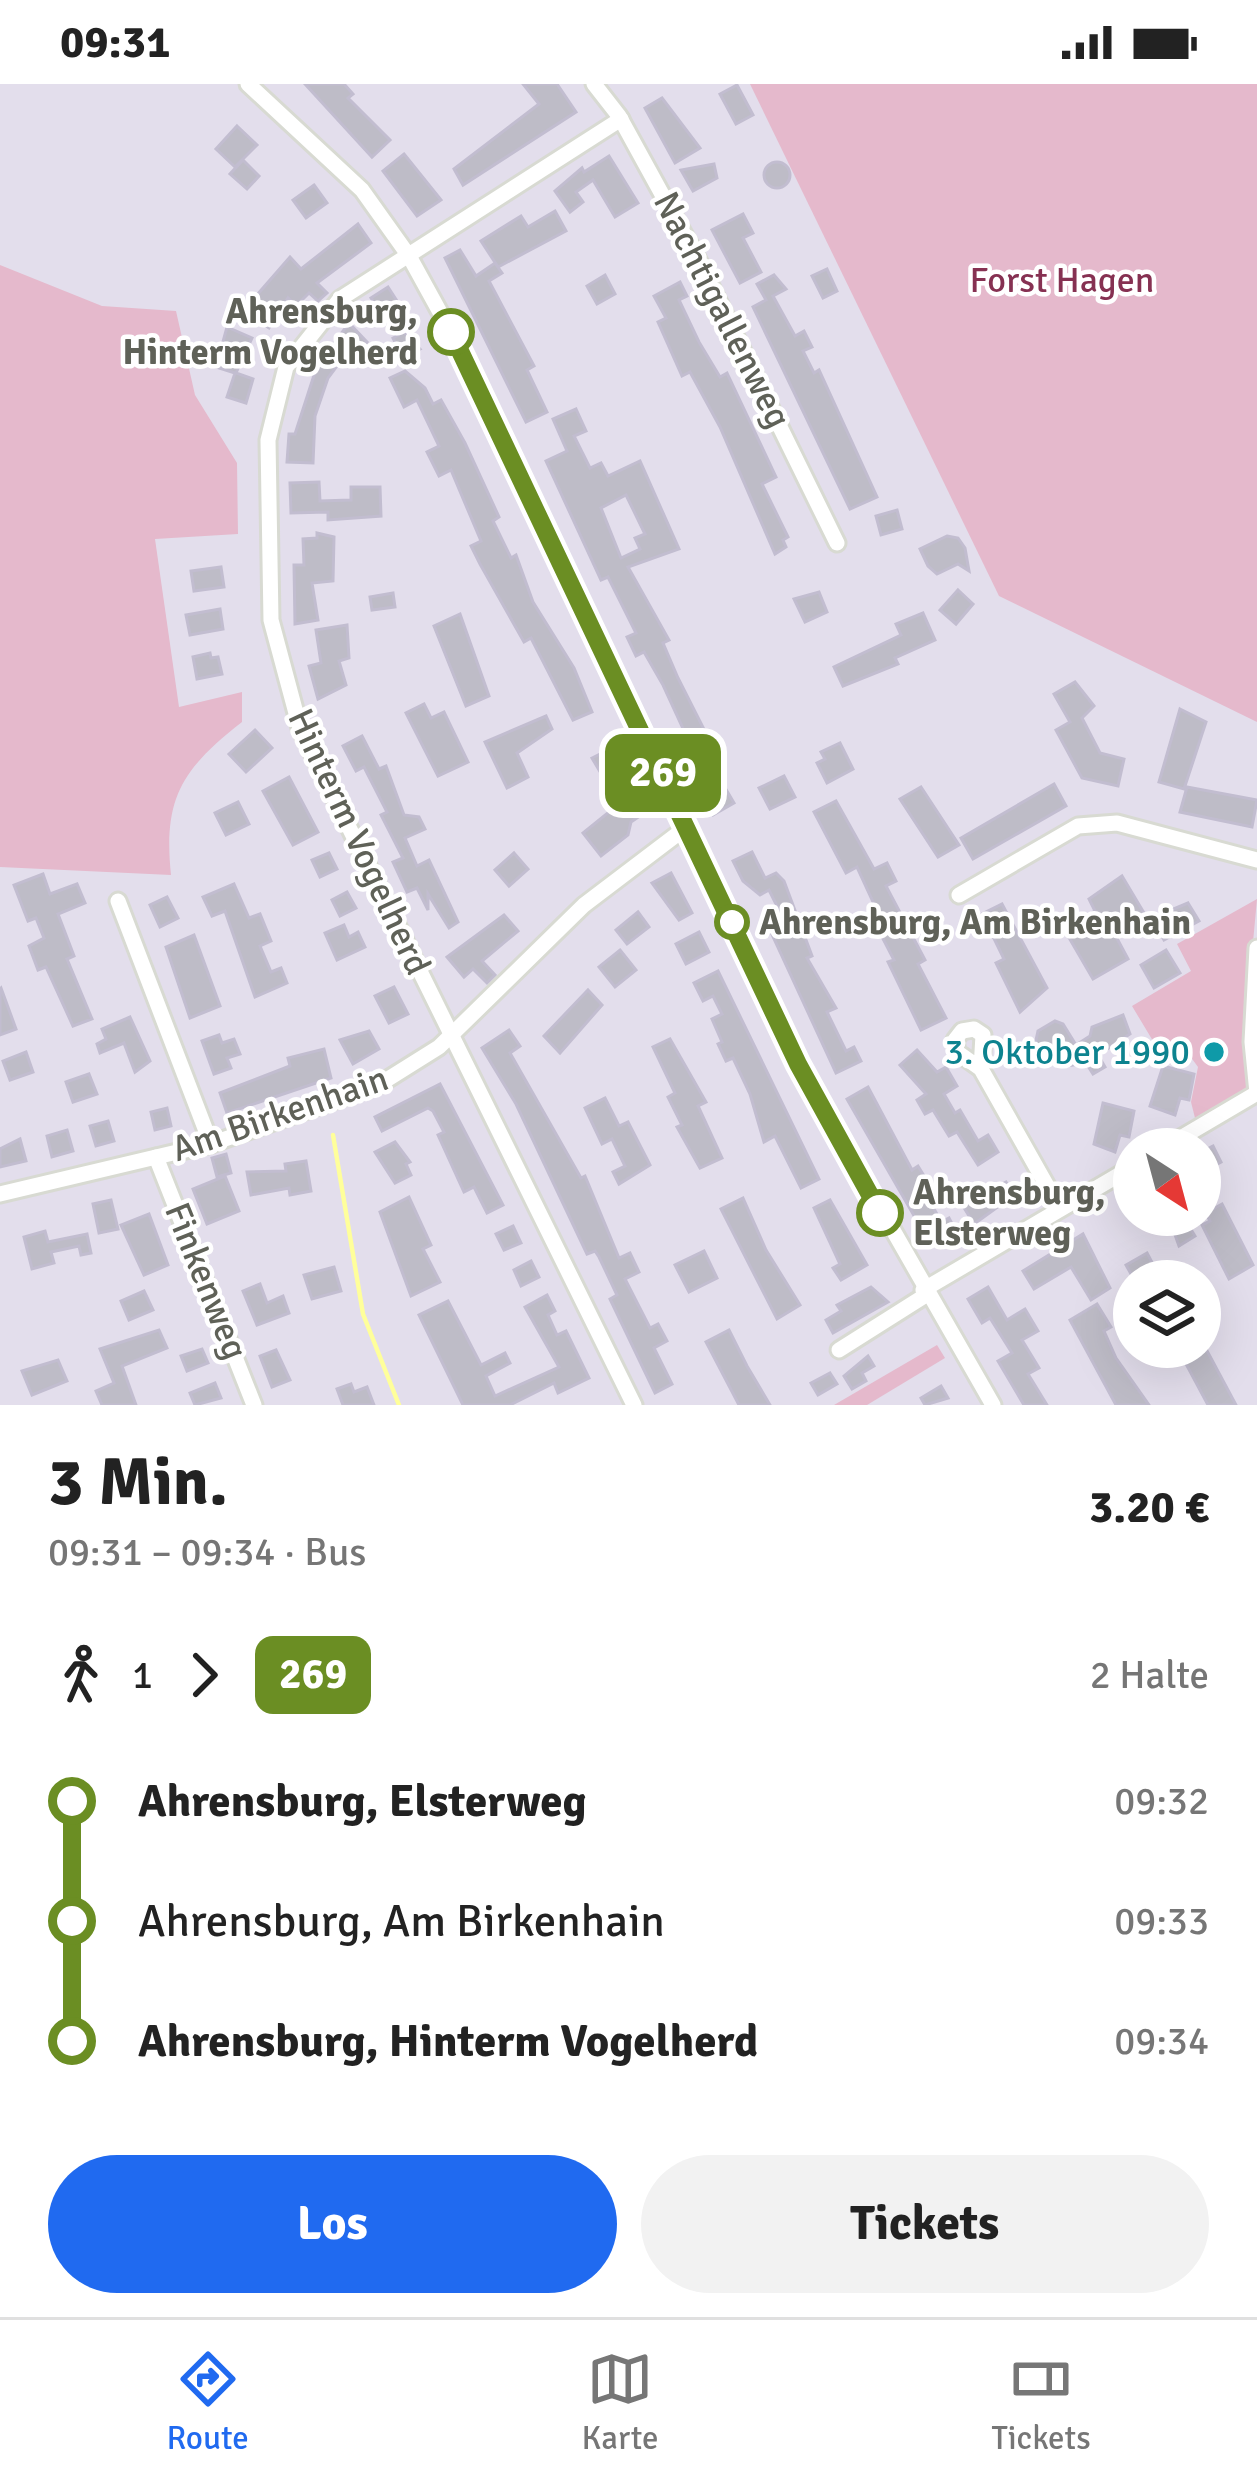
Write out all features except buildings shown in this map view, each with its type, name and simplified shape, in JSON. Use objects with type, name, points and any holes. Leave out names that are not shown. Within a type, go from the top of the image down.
[{"type":"street","points":[[248,84],[362,190],[409,256],[469,365],[798,1064],[924,1292],[993,1405]]},
{"type":"street","name":"Nachtigallenweg","points":[[594,84],[620,119],[707,278],[837,543]]},
{"type":"street","name":"Hinterm Vogelherd","points":[[620,119],[340,299],[286,367],[268,440],[271,620],[300,728],[634,1405]]},
{"type":"street","points":[[959,895],[1078,826],[1117,823],[1257,860]]},
{"type":"street","name":"Am Birkenhain","points":[[0,1194],[211,1144],[380,1084],[421,1061],[584,904],[688,826]]},
{"type":"street","points":[[118,901],[211,1144]]},
{"type":"street","points":[[1198,1128],[1257,1093],[1252,1042],[1257,948]]},
{"type":"street","points":[[980,1069],[1060,1209]]},
{"type":"street","name":"Finkenweg","points":[[156,1157],[254,1405]]},
{"type":"street","points":[[839,1350],[924,1292],[1113,1178]]},
{"type":"green space","name":"Forst Hagen","points":[[750,84],[1257,84],[1257,722],[999,596]]},
{"type":"green space","points":[[0,265],[102,306],[176,311],[195,395],[237,463],[238,534],[155,539],[179,707],[242,692],[242,722],[204,755],[174,805],[171,875],[0,867]]},
{"type":"green space","points":[[1257,899],[1246,1018],[1249,1087],[1195,1118],[1191,1102],[1198,1067],[1190,1056],[1159,1051],[1132,1006],[1191,971],[1177,944]]},
{"type":"green space","points":[[937,1345],[945,1358],[867,1405],[834,1405]]},
{"type":"waterway","points":[[333,1135],[363,1314],[399,1405]]},
{"type":"bus line","name":"269","points":[[451,332],[798,1064],[880,1213]]},
{"type":"place","name":"Ahrensburg, Hinterm Vogelherd","points":[[451,332]]},
{"type":"place","name":"Ahrensburg, Am Birkenhain","points":[[732,922]]},
{"type":"place","name":"3. Oktober 1990","points":[[1214,1052]]},
{"type":"place","name":"Ahrensburg, Elsterweg","points":[[880,1213]]}]
